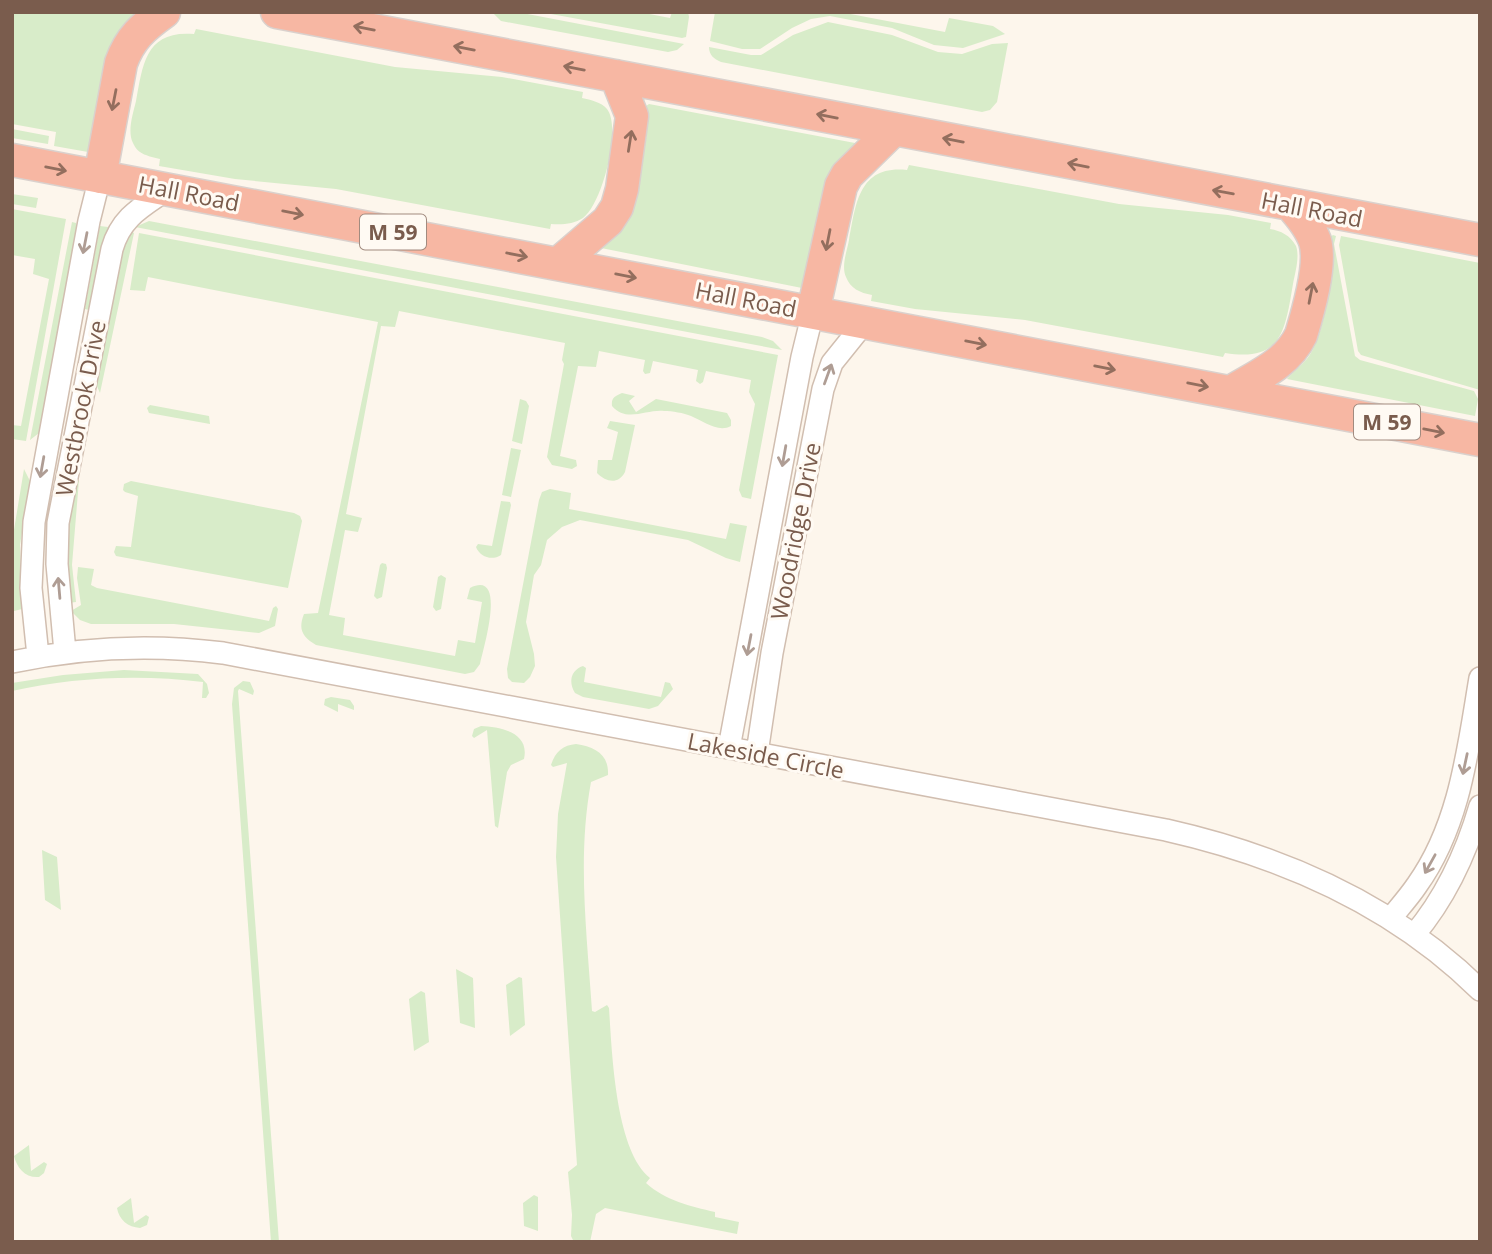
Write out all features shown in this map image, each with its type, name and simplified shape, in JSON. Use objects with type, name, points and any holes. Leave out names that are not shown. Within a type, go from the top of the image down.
[{"type":"highway","points":[[100,177],[121,63],[127,47],[144,26],[164,12]]},
{"type":"highway","name":"Hall Road","points":[[277,12],[1480,240]]},
{"type":"highway","points":[[559,263],[607,221],[617,207],[626,166],[632,116],[616,76]]},
{"type":"highway","points":[[813,312],[841,186],[855,166],[894,129]]},
{"type":"highway","name":"Hall Road","points":[[12,160],[1480,440]]},
{"type":"highway","points":[[1231,391],[1278,364],[1297,345],[1301,335],[1317,262],[1316,243],[1303,219],[1290,204]]},
{"type":"street","name":"Westbrook Drive","points":[[38,656],[31,588],[34,522],[89,221],[100,177]]},
{"type":"street","name":"Westbrook Drive","points":[[65,652],[57,564],[58,523],[111,249],[127,219],[168,189]]},
{"type":"street","name":"Woodridge Drive","points":[[729,748],[813,312]]},
{"type":"street","name":"Woodridge Drive","points":[[757,753],[772,653],[823,389],[832,363],[864,322]]},
{"type":"street","name":"Lakeside Circle","points":[[12,662],[65,652],[123,647],[213,652],[1193,836],[1252,854],[1326,884],[1414,935],[1480,990]]},
{"type":"street","points":[[1390,919],[1417,885],[1447,829],[1461,783],[1480,678]]},
{"type":"street","points":[[1414,935],[1441,900],[1462,858],[1480,806]]},
{"type":"green space","points":[[12,12],[139,12],[90,151],[54,146],[56,132],[12,124]]},
{"type":"green space","points":[[492,12],[517,12],[684,44],[677,50],[668,52],[501,21]]},
{"type":"green space","points":[[540,12],[639,12],[670,18],[672,12],[688,12],[689,17],[686,37],[682,38]]},
{"type":"green space","points":[[715,12],[840,12],[945,32],[949,18],[993,26],[1005,34],[963,48],[934,45],[892,28],[830,16],[811,19],[760,49],[742,49],[710,41]]},
{"type":"green space","points":[[828,22],[892,35],[938,52],[962,54],[992,44],[1008,43],[997,102],[990,110],[982,112],[721,62],[712,56],[709,50],[709,47],[761,55],[793,35]]},
{"type":"green space","points":[[196,29],[395,67],[502,77],[583,92],[582,98],[602,105],[611,119],[608,165],[597,198],[583,218],[568,224],[551,224],[550,229],[336,189],[235,179],[159,166],[160,159],[141,153],[131,138],[131,122],[141,74],[156,43],[178,34],[194,34]]},
{"type":"green space","points":[[649,104],[855,143],[856,147],[839,161],[825,183],[805,287],[601,248],[638,186],[647,133],[646,106]]},
{"type":"green space","points":[[12,129],[49,136],[48,144],[12,138]]},
{"type":"green space","points":[[909,165],[1119,204],[1228,215],[1271,223],[1270,229],[1288,236],[1297,250],[1296,270],[1283,329],[1269,348],[1259,353],[1225,353],[1223,357],[1025,320],[915,309],[871,301],[872,295],[853,287],[848,281],[844,268],[854,213],[869,180],[891,170],[907,170]]},
{"type":"green space","points":[[12,194],[38,198],[36,208],[12,204]]},
{"type":"green space","points":[[12,209],[66,219],[26,441],[12,439],[12,425],[21,426],[49,279],[33,274],[35,259],[12,255]]},
{"type":"green space","points":[[149,221],[762,337],[773,341],[782,350],[135,227]]},
{"type":"green space","points":[[72,222],[76,223],[77,228],[41,427],[39,433],[30,440]]},
{"type":"green space","points":[[100,226],[108,227],[89,310],[85,309]]},
{"type":"green space","points":[[132,232],[134,233],[100,393],[95,382],[109,303],[120,260]]},
{"type":"green space","points":[[139,233],[778,355],[751,499],[742,497],[739,490],[755,404],[749,392],[751,380],[706,371],[700,384],[696,381],[698,370],[653,361],[650,373],[645,374],[645,360],[599,351],[596,367],[578,366],[560,456],[576,460],[577,466],[572,469],[552,465],[547,457],[564,364],[562,360],[565,343],[399,311],[395,327],[381,326],[346,514],[362,518],[358,532],[345,530],[329,615],[345,618],[343,635],[455,656],[458,640],[475,643],[482,602],[467,599],[470,588],[481,585],[488,590],[491,600],[480,664],[474,672],[465,674],[316,645],[302,632],[301,624],[304,614],[318,613],[378,322],[148,277],[145,291],[130,290]]},
{"type":"green space","points":[[1336,236],[1334,244],[1355,356],[1360,360],[1474,391],[1478,399],[1475,416],[1287,379],[1303,363],[1317,341],[1331,278],[1330,237]]},
{"type":"green space","points":[[1341,236],[1480,263],[1480,390],[1361,355],[1358,351],[1339,245]]},
{"type":"green space","points":[[622,393],[635,396],[629,401],[636,412],[656,399],[727,413],[731,426],[716,427],[671,411],[624,414],[612,406],[614,398]]},
{"type":"green space","points":[[520,399],[526,401],[529,406],[522,444],[512,441]]},
{"type":"green space","points":[[150,405],[209,416],[210,424],[149,413],[147,408]]},
{"type":"green space","points":[[610,421],[635,425],[625,472],[619,479],[612,481],[597,473],[598,460],[612,460],[618,432],[607,428]]},
{"type":"green space","points":[[511,448],[521,450],[511,497],[502,495]]},
{"type":"green space","points":[[24,469],[30,481],[20,545],[22,609],[14,611],[12,542]]},
{"type":"green space","points":[[79,480],[72,565],[76,602],[68,603],[67,533],[75,484]]},
{"type":"green space","points":[[131,481],[300,516],[302,521],[288,588],[116,556],[116,546],[131,547],[138,496],[123,490],[124,484]]},
{"type":"green space","points":[[550,489],[571,493],[569,509],[726,539],[730,523],[747,526],[740,562],[688,540],[580,520],[562,527],[547,540],[541,565],[534,575],[526,622],[535,666],[524,683],[512,682],[508,678],[507,669],[539,500],[542,492]]},
{"type":"green space","points":[[501,501],[510,502],[511,505],[501,555],[487,557],[476,547],[478,544],[492,546]]},
{"type":"green space","points":[[382,563],[386,564],[387,568],[382,597],[377,599],[374,596]]},
{"type":"green space","points":[[78,567],[94,569],[91,585],[97,588],[269,621],[276,606],[278,609],[275,626],[259,633],[174,624],[91,624],[80,620],[71,611],[81,605]]},
{"type":"green space","points":[[441,575],[446,578],[441,609],[436,611],[433,607],[438,577]]},
{"type":"green space","points":[[583,666],[586,668],[584,682],[661,697],[665,682],[670,683],[673,689],[658,706],[649,709],[583,697],[575,693],[571,681],[573,673]]},
{"type":"green space","points":[[124,670],[198,674],[207,684],[209,693],[206,698],[202,698],[203,682],[131,678],[83,680],[12,691],[12,683]]},
{"type":"green space","points":[[243,681],[250,682],[254,691],[253,695],[239,689],[238,691],[279,1242],[271,1242],[232,704],[234,688]]},
{"type":"green space","points":[[331,697],[350,700],[354,710],[338,704],[338,712],[324,705],[325,699]]},
{"type":"green space","points":[[481,726],[512,733],[518,737],[525,750],[524,759],[511,765],[507,772],[498,828],[495,826],[487,730],[474,738],[472,736],[474,729]]},
{"type":"green space","points":[[576,744],[600,753],[608,768],[608,775],[591,782],[585,839],[586,925],[592,1011],[607,1005],[609,1008],[618,1099],[629,1146],[638,1164],[650,1178],[646,1183],[670,1199],[715,1212],[715,1217],[739,1222],[737,1234],[605,1208],[596,1214],[590,1242],[574,1242],[571,1236],[568,1172],[577,1165],[556,857],[558,814],[567,763],[553,767],[551,765],[560,750]]},
{"type":"green space","points":[[42,850],[57,857],[61,910],[45,900]]},
{"type":"green space","points":[[456,969],[473,978],[475,1028],[460,1023]]},
{"type":"green space","points":[[519,977],[522,978],[525,1025],[510,1036],[506,985]]},
{"type":"green space","points":[[421,991],[425,993],[429,1042],[414,1051],[409,999]]},
{"type":"green space","points":[[29,1145],[31,1171],[44,1162],[47,1164],[44,1173],[39,1177],[26,1174],[15,1160],[14,1156]]},
{"type":"green space","points":[[534,1195],[538,1197],[538,1231],[524,1226],[523,1203]]},
{"type":"green space","points":[[131,1198],[134,1223],[146,1215],[149,1217],[147,1225],[140,1228],[132,1226],[120,1216],[117,1208]]}]
